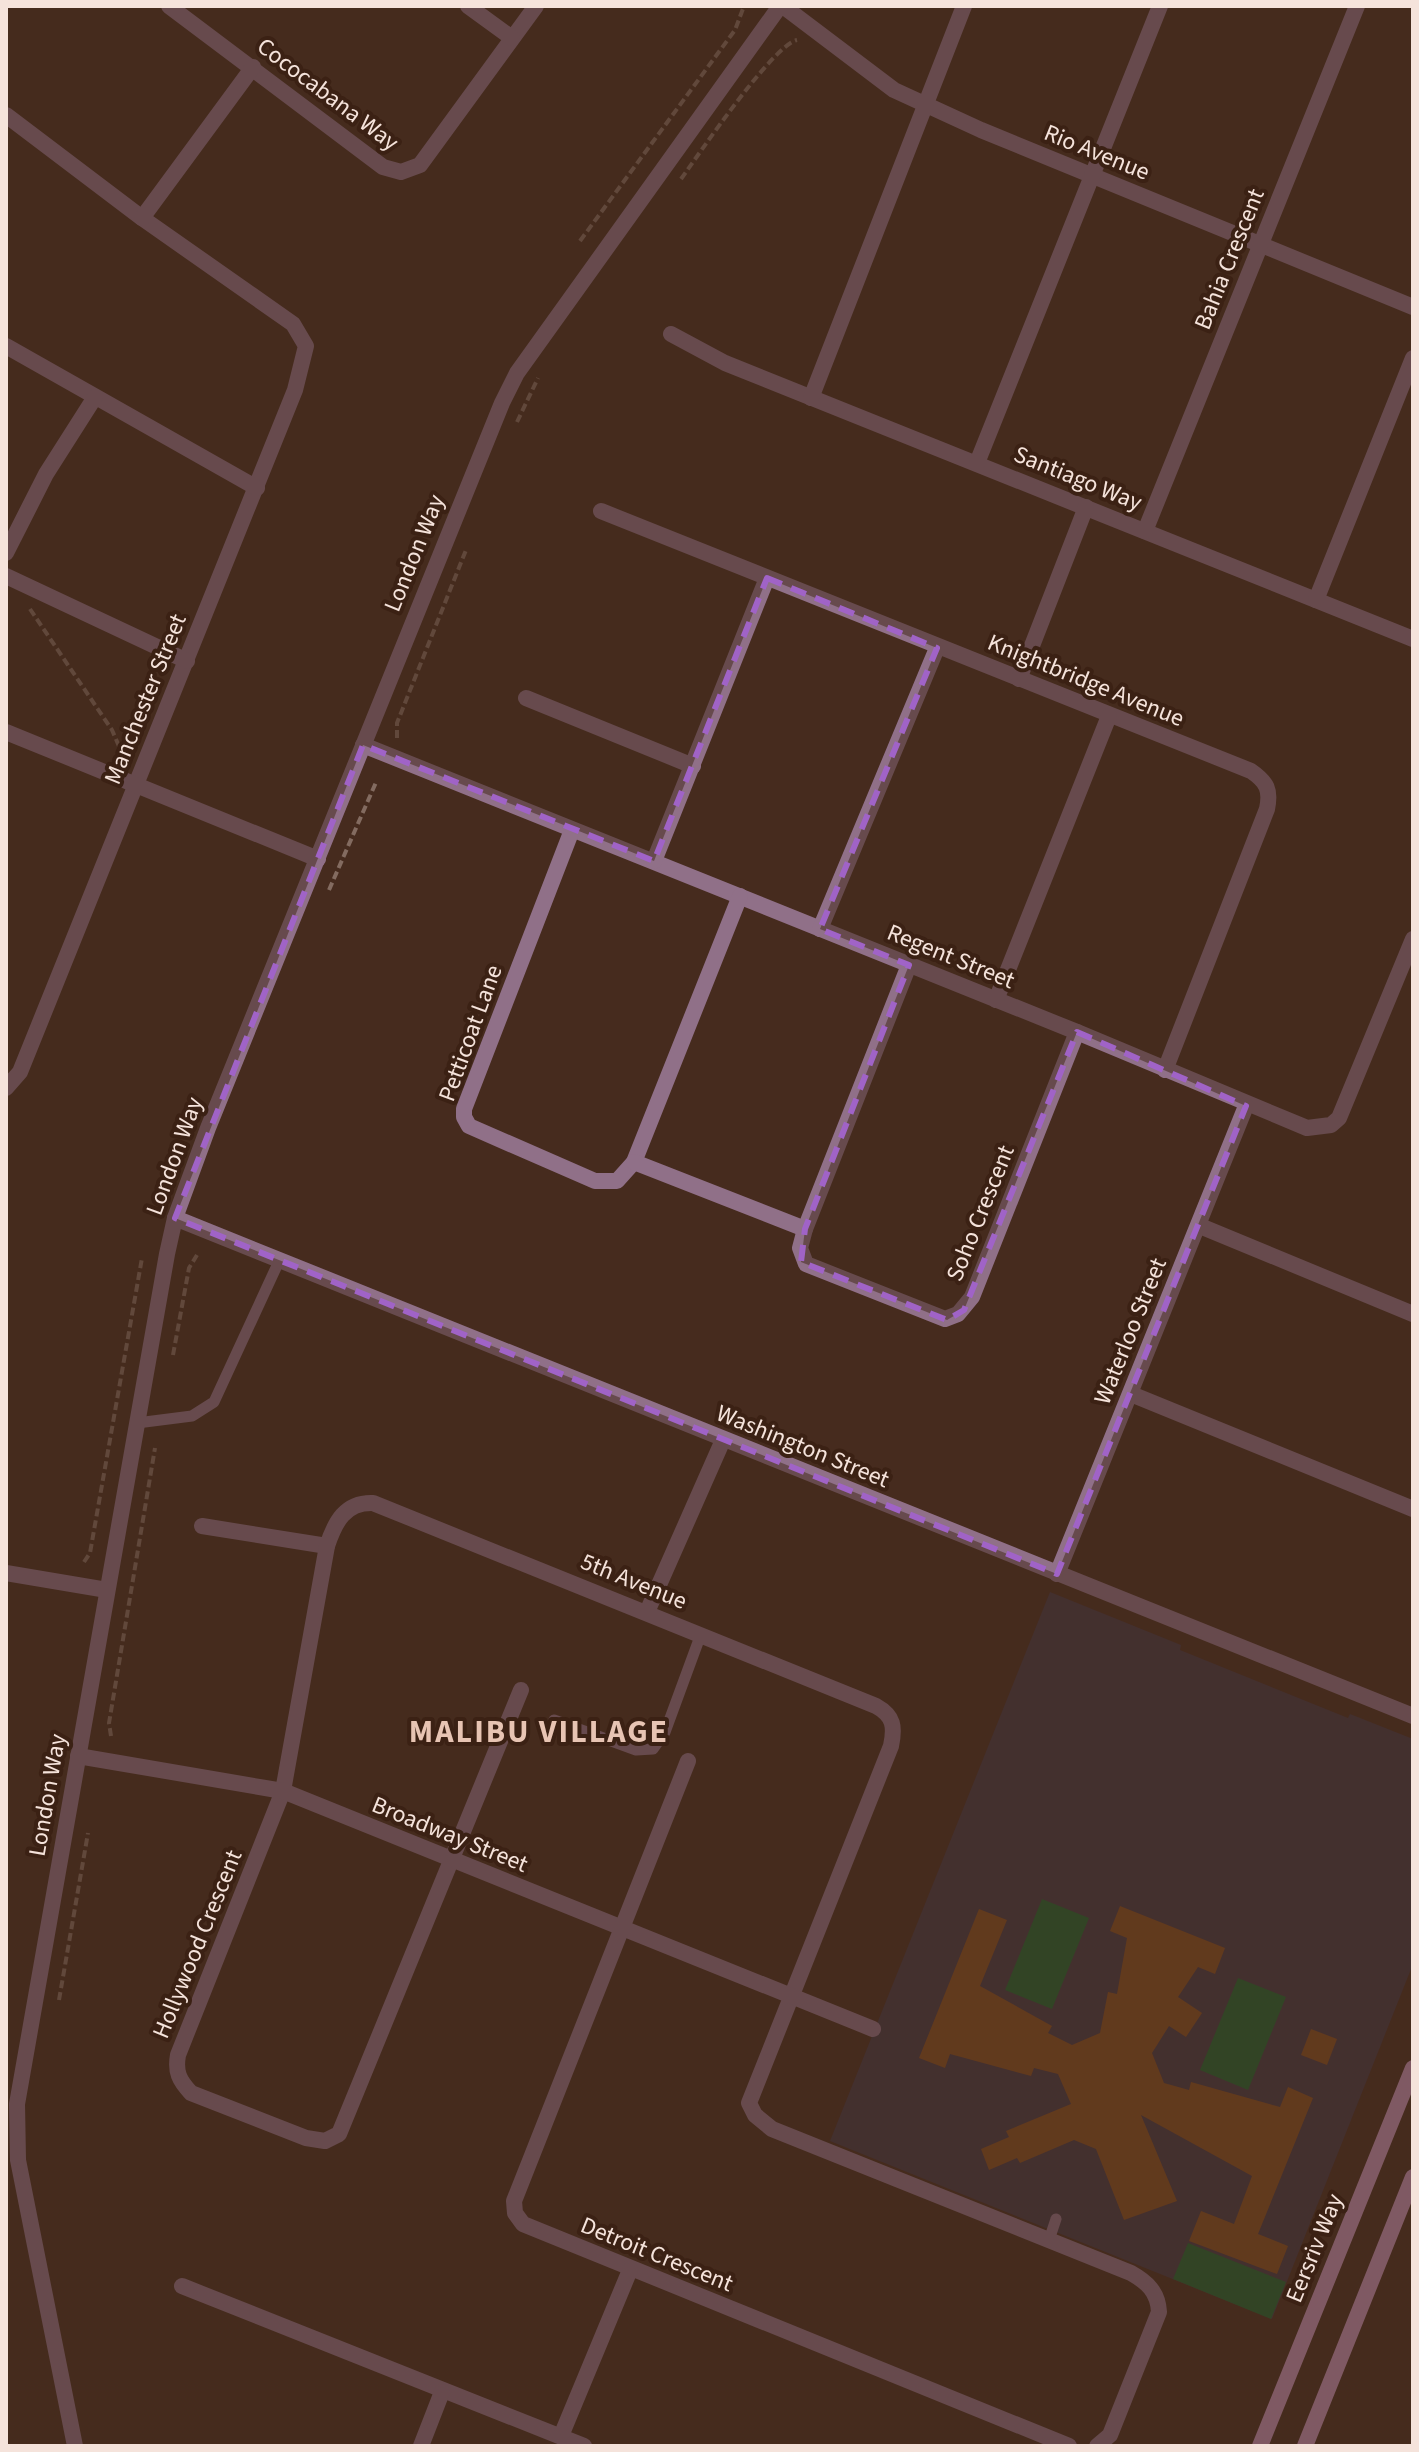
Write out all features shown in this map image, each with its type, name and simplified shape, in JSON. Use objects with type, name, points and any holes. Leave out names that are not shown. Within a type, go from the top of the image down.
[{"type":"main road","name":"Eersriv Way","points":[[1260,2446],[1413,2068]]},
{"type":"main road","points":[[1305,2446],[1413,2177]]},
{"type":"street","name":"Cococabana Way","points":[[169,6],[383,167],[413,171],[536,6]]},
{"type":"street","points":[[468,6],[512,38]]},
{"type":"street","name":"Rio Avenue","points":[[782,6],[879,81],[923,103],[1092,176],[1413,307]]},
{"type":"street","name":"London Way","points":[[75,2446],[18,2160],[12,2103],[175,1218],[208,1128],[444,539],[517,373],[782,6]]},
{"type":"street","points":[[811,398],[923,103],[964,6]]},
{"type":"street","points":[[977,463],[1160,6]]},
{"type":"street","name":"Bahia Crescent","points":[[1145,531],[1357,6]]},
{"type":"street","points":[[6,115],[142,218],[253,67]]},
{"type":"street","name":"Manchester Street","points":[[6,1088],[20,1072],[257,488],[305,359],[306,346],[293,324],[142,218]]},
{"type":"street","name":"Santiago Way","points":[[671,334],[725,363],[1413,639]]},
{"type":"street","points":[[6,346],[257,488]]},
{"type":"street","points":[[1316,600],[1413,358]]},
{"type":"street","points":[[6,551],[46,474],[95,397]]},
{"type":"street","points":[[1019,679],[1086,507]]},
{"type":"street","name":"Knightbridge Avenue","points":[[601,511],[937,648],[1251,771],[1268,787],[1267,809],[1165,1070]]},
{"type":"street","points":[[6,576],[187,661]]},
{"type":"street","points":[[654,861],[767,578]]},
{"type":"street","points":[[820,929],[937,648]]},
{"type":"street","points":[[526,698],[693,766]]},
{"type":"street","points":[[996,1000],[1109,716]]},
{"type":"street","points":[[6,732],[318,859]]},
{"type":"street","name":"Regent Street","points":[[363,745],[1077,1032],[1246,1106],[1307,1128],[1331,1125],[1339,1118],[1413,939]]},
{"type":"street","name":"Petticoat Lane","points":[[572,830],[464,1109],[464,1117],[469,1126],[595,1181],[617,1181],[634,1162]]},
{"type":"street","points":[[740,896],[634,1162],[805,1229]]},
{"type":"street","name":"Soho Crescent","points":[[909,965],[805,1229],[800,1248],[806,1264],[945,1319],[958,1314],[972,1297],[1077,1032]]},
{"type":"street","name":"Waterloo Street","points":[[1057,1574],[1246,1106]]},
{"type":"street","name":"Washington Street","points":[[175,1218],[1413,1716]]},
{"type":"street","points":[[1200,1226],[1413,1314]]},
{"type":"street","points":[[1131,1394],[1413,1509]]},
{"type":"street","points":[[647,1612],[723,1440]]},
{"type":"street","name":"5th Avenue","points":[[283,1791],[327,1546],[334,1525],[359,1503],[373,1503],[647,1612],[876,1706],[893,1723],[891,1746],[792,1998]]},
{"type":"street","points":[[202,1526],[327,1546]]},
{"type":"street","points":[[6,1573],[107,1590]]},
{"type":"street","points":[[451,1862],[521,1690]]},
{"type":"street","name":"Broadway Street","points":[[78,1756],[283,1791],[451,1862],[873,2029]]},
{"type":"street","name":"Detroit Crescent","points":[[688,1761],[514,2207],[523,2224],[1069,2446]]},
{"type":"street","name":"Hollywood Crescent","points":[[283,1791],[178,2055],[178,2076],[191,2093],[306,2138],[325,2141],[339,2134],[451,1862]]},
{"type":"street","points":[[792,1998],[749,2103],[764,2124],[1131,2273],[1152,2289],[1159,2312],[1110,2435],[1097,2446]]},
{"type":"street","points":[[561,2436],[630,2270]]},
{"type":"street","points":[[182,2286],[584,2446]]},
{"type":"street","points":[[421,2446],[442,2392]]},
{"type":"lane","points":[[137,1423],[192,1416],[214,1402],[280,1259]]},
{"type":"lane","points":[[554,1720],[636,1750],[653,1749],[665,1732],[701,1634]]},
{"type":"lane","points":[[1049,2240],[1056,2219]]},
{"type":"path","points":[[580,241],[735,30],[744,6]]},
{"type":"path","points":[[676,186],[761,71],[788,42]]},
{"type":"path","points":[[517,422],[543,369]]},
{"type":"path","points":[[397,738],[397,723],[466,550]]},
{"type":"path","points":[[23,598],[112,730],[136,784]]},
{"type":"path","points":[[329,890],[366,797],[377,780]]},
{"type":"path","points":[[173,1355],[189,1268],[197,1255]]},
{"type":"path","points":[[84,1562],[90,1553],[105,1477],[142,1258]]},
{"type":"path","points":[[111,1736],[109,1723],[123,1631],[155,1448]]},
{"type":"path","points":[[59,2000],[88,1833]]},
{"type":"highlighted area","points":[[767,578],[937,648],[820,929],[909,965],[805,1229],[801,1262],[947,1320],[964,1310],[1077,1032],[1246,1106],[1057,1574],[175,1218],[363,745],[654,861]]},
{"type":"shaded area","points":[[1050,1592],[1181,1645],[1180,1650],[1348,1718],[1350,1714],[1413,1739],[1413,1964],[1272,2319],[830,2141]]},
{"type":"green space","points":[[1042,1899],[1089,1918],[1052,2009],[1005,1990]]},
{"type":"green space","points":[[1238,1978],[1286,1997],[1248,2090],[1200,2070]]},
{"type":"green space","points":[[1188,2243],[1286,2282],[1271,2319],[1173,2279]]},
{"type":"building","points":[[1120,1906],[1225,1948],[1215,1974],[1198,1967],[1178,1997],[1202,2013],[1186,2037],[1169,2026],[1152,2053],[1164,2083],[1189,2090],[1191,2082],[1280,2107],[1288,2087],[1313,2098],[1258,2234],[1288,2246],[1277,2274],[1189,2241],[1201,2211],[1234,2224],[1252,2176],[1141,2115],[1177,2201],[1124,2220],[1096,2149],[1074,2140],[1020,2163],[1017,2158],[989,2170],[981,2149],[1009,2137],[1006,2131],[1071,2104],[1058,2074],[1034,2068],[1031,2076],[950,2054],[945,2068],[919,2058],[979,1909],[1007,1920],[980,1986],[1052,2026],[1048,2033],[1072,2045],[1100,2033],[1108,1992],[1117,1994],[1127,1938],[1110,1931]]},
{"type":"building","points":[[1311,2029],[1337,2039],[1327,2065],[1301,2055]]},
{"type":"district","name":"MALIBU VILLAGE","points":[[539,1731]]}]
